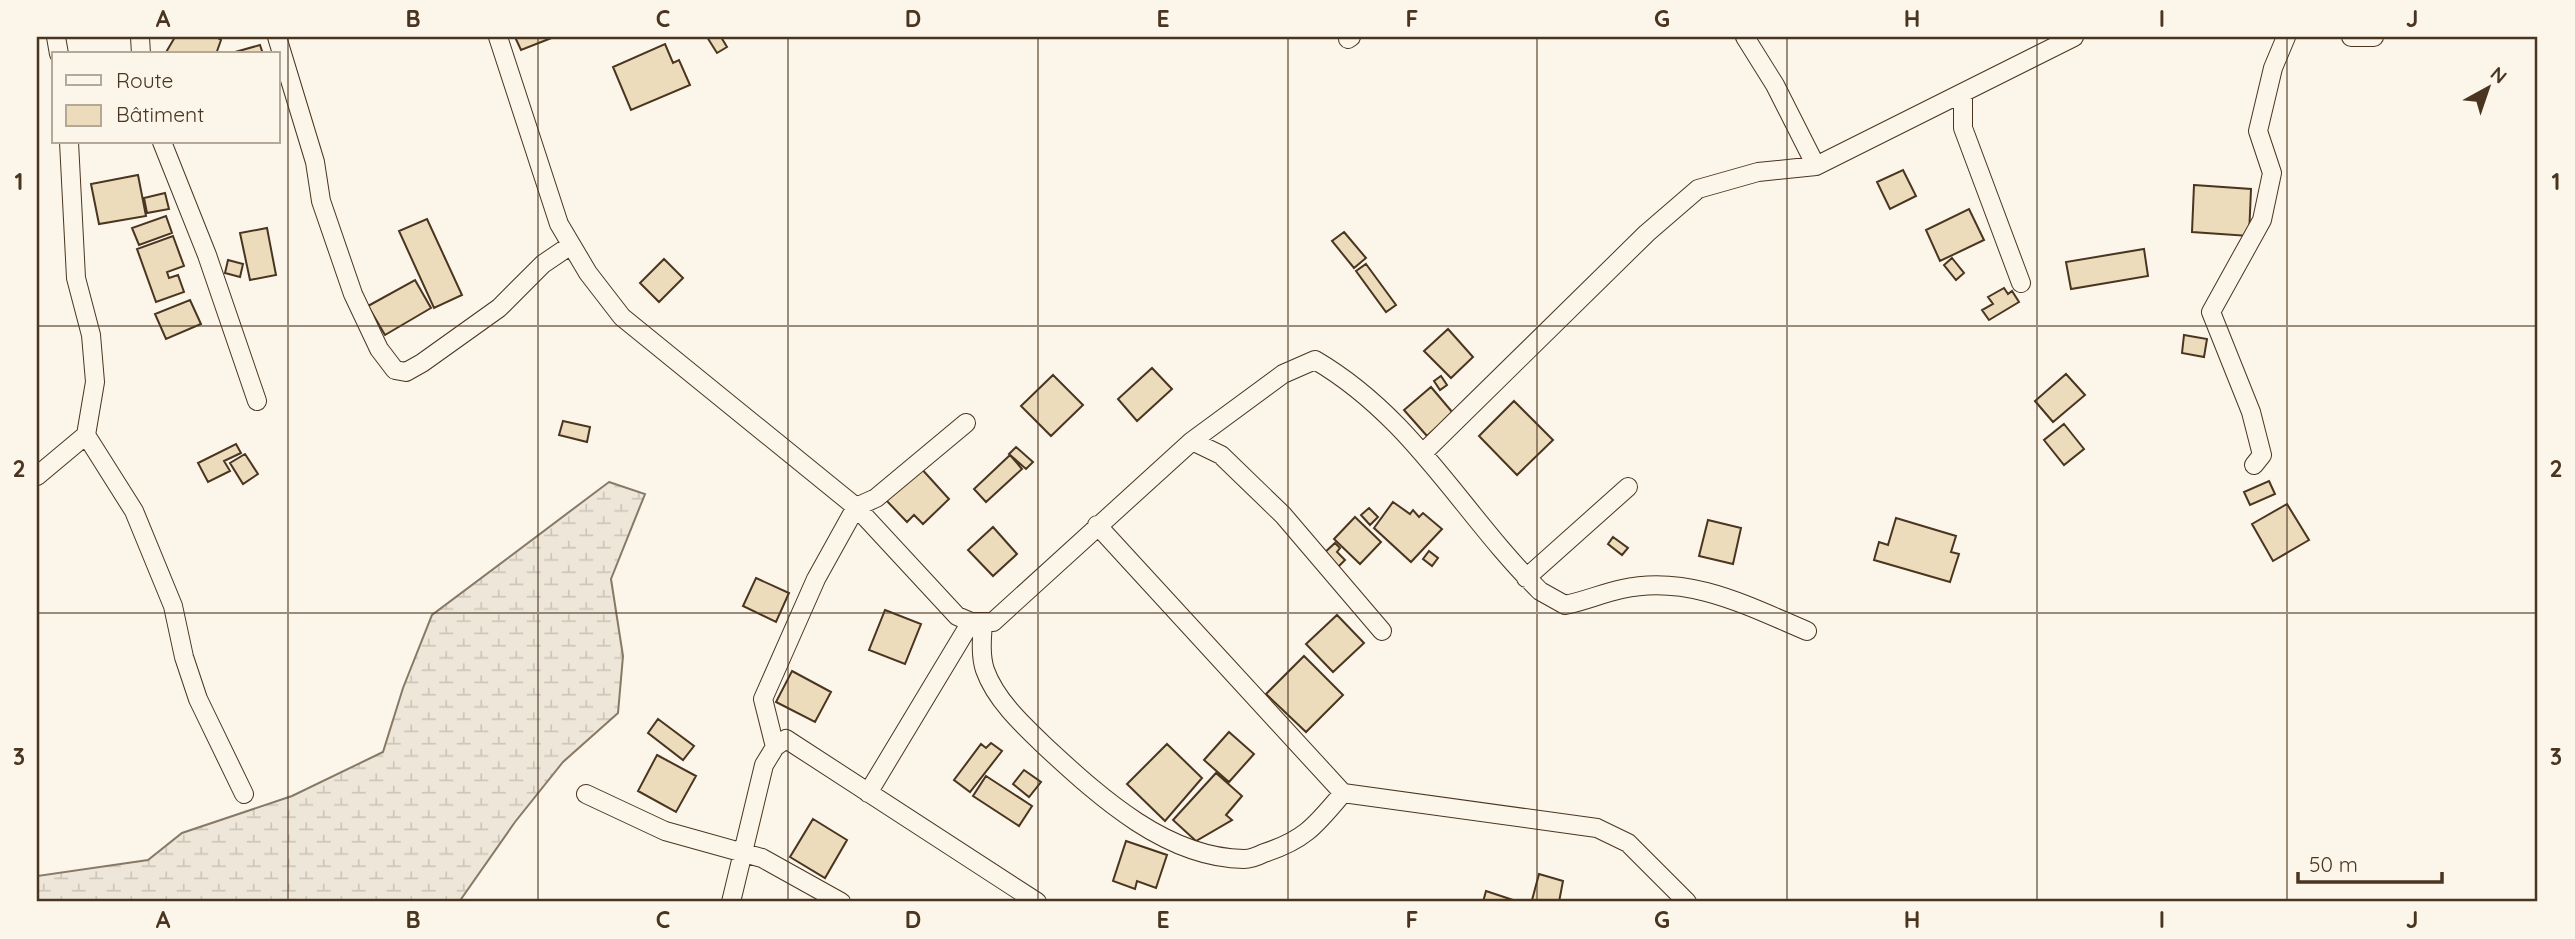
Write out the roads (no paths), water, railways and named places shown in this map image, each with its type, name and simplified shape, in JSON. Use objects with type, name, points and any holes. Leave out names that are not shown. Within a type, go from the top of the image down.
[{"type":"street","points":[[277,37],[315,162],[321,201],[353,294],[379,349],[395,370],[406,372],[422,363],[499,308],[543,264],[571,245]]},
{"type":"street","points":[[498,37],[559,224],[587,273],[622,317],[856,508],[957,616],[977,622],[993,622],[1192,441],[1283,374],[1315,360],[1342,376],[1424,452],[1526,578],[1540,591],[1565,605],[1623,589],[1667,585],[1715,592],[1807,631]]},
{"type":"street","points":[[1745,37],[1775,85],[1816,166]]},
{"type":"street","points":[[1424,452],[1647,233],[1698,189],[1759,172],[1816,166],[2074,37]]},
{"type":"street","points":[[2254,465],[2262,455],[2251,412],[2211,312],[2234,275],[2262,220],[2272,173],[2258,131],[2273,68],[2286,37]]},
{"type":"street","points":[[2351,37],[2374,37]]},
{"type":"street","points":[[1963,93],[1963,128],[2021,283]]},
{"type":"street","points":[[37,476],[86,435],[95,382],[91,335],[76,278],[69,144]]},
{"type":"street","points":[[163,144],[207,255],[257,401]]},
{"type":"street","points":[[775,747],[763,699],[816,579],[856,508],[876,498],[966,423]]},
{"type":"street","points":[[86,435],[134,510],[173,606],[184,657],[198,699],[244,794]]},
{"type":"street","points":[[1192,441],[1221,455],[1283,515],[1382,631]]},
{"type":"street","points":[[1526,578],[1628,487]]},
{"type":"street","points":[[1097,525],[1343,793],[1597,828],[1628,843],[1687,902]]},
{"type":"street","points":[[868,793],[977,622]]},
{"type":"street","points":[[977,622],[985,670],[1019,721],[1097,794],[1147,828],[1198,853],[1246,859],[1282,848],[1308,833],[1343,793]]},
{"type":"street","points":[[731,902],[764,765],[775,747],[786,740],[1037,902]]},
{"type":"street","points":[[586,794],[665,831],[762,858],[841,902]]}]
